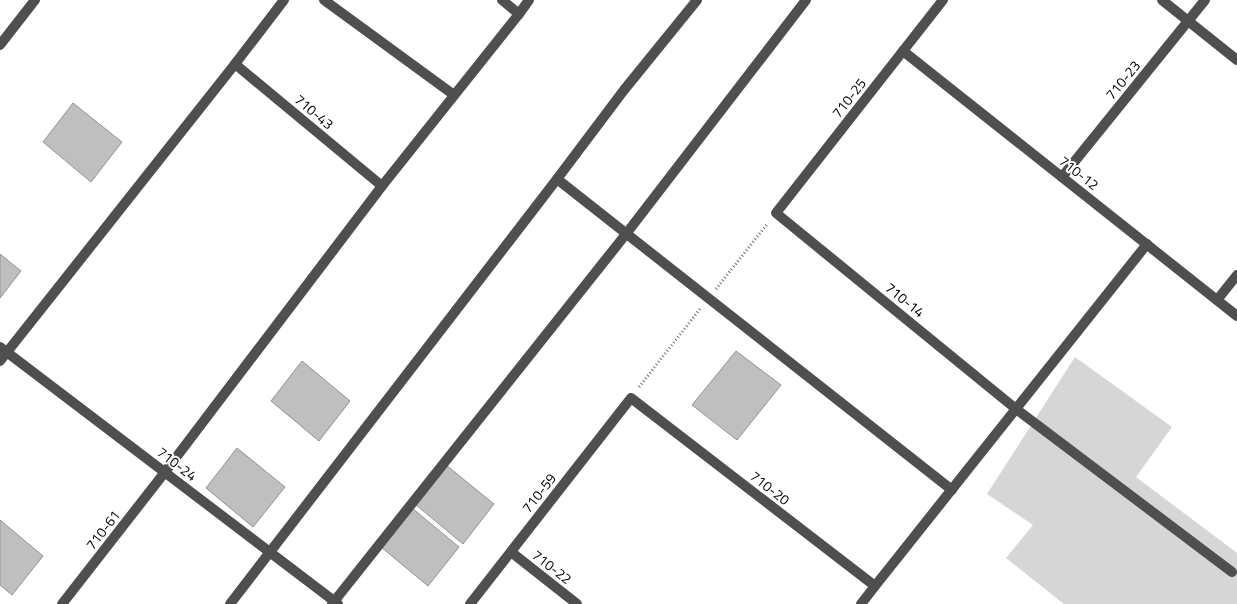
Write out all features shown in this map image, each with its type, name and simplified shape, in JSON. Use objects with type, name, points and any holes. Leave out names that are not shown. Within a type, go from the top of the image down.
[{"type":"street","points":[[0,45],[35,0]]},
{"type":"street","points":[[0,361],[4,349],[235,64],[284,0]]},
{"type":"street","points":[[324,0],[454,95]]},
{"type":"street","points":[[502,0],[519,14]]},
{"type":"street","points":[[165,472],[382,186],[529,0]]},
{"type":"street","points":[[230,604],[624,90],[696,0]]},
{"type":"street","points":[[335,603],[626,234],[806,0]]},
{"type":"street","name":"710-25","points":[[776,213],[943,0]]},
{"type":"street","points":[[1162,0],[1237,60]]},
{"type":"street","name":"710-23","points":[[1062,177],[1205,0]]},
{"type":"street","name":"710-12","points":[[903,51],[1237,316]]},
{"type":"street","name":"710-43","points":[[235,64],[382,186]]},
{"type":"street","points":[[557,179],[952,490]]},
{"type":"street","name":"710-14","points":[[776,213],[1016,409],[1232,572]]},
{"type":"street","points":[[861,604],[1147,244]]},
{"type":"street","points":[[1217,300],[1237,275]]},
{"type":"street","name":"710-24","points":[[4,349],[335,603]]},
{"type":"street","name":"710-59","points":[[470,604],[631,398]]},
{"type":"street","name":"710-20","points":[[631,398],[875,586]]},
{"type":"street","name":"710-61","points":[[62,604],[165,472]]},
{"type":"street","name":"710-22","points":[[510,552],[577,604]]},
{"type":"shaded area","points":[[1075,357],[1172,427],[1136,477],[1237,553],[1237,604],[1064,604],[1006,558],[1033,525],[987,494]]},
{"type":"building","points":[[73,103],[122,142],[91,182],[43,142]]},
{"type":"building","points":[[0,254],[21,271],[0,298]]},
{"type":"building","points":[[736,351],[781,385],[737,440],[692,405]]},
{"type":"building","points":[[302,361],[350,401],[319,441],[271,401]]},
{"type":"building","points":[[237,448],[285,487],[253,527],[206,488]]},
{"type":"building","points":[[446,465],[494,504],[463,544],[415,504]]},
{"type":"building","points":[[412,508],[459,547],[428,586],[381,547]]},
{"type":"building","points":[[0,520],[43,556],[12,595],[0,585]]}]
